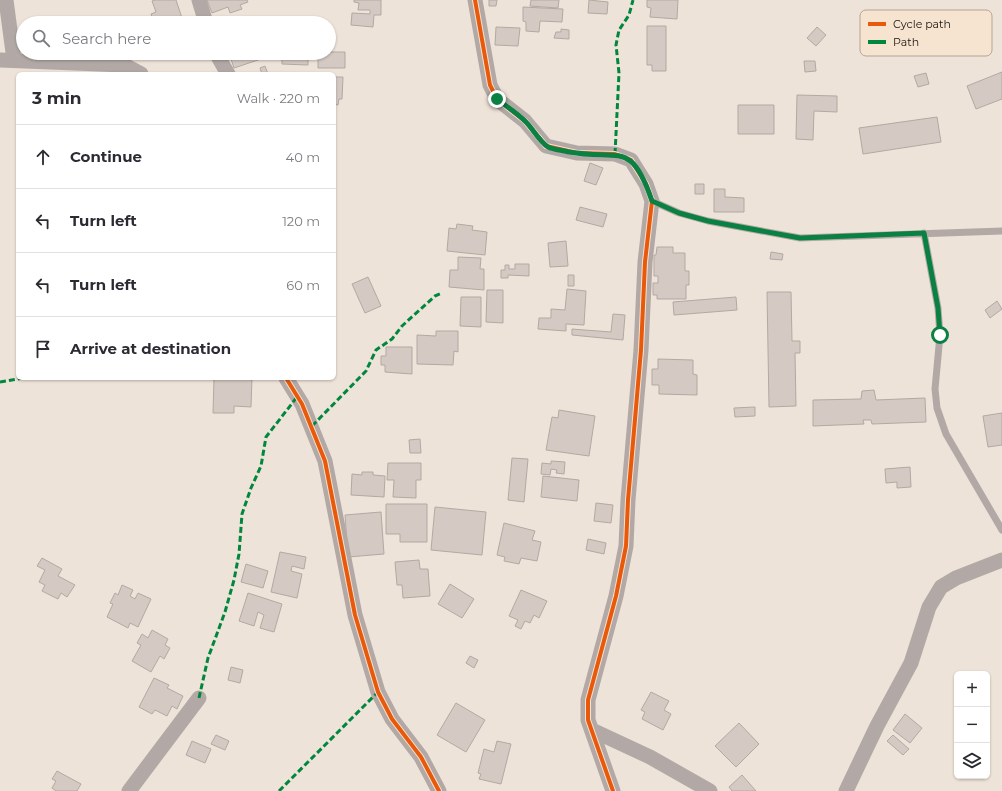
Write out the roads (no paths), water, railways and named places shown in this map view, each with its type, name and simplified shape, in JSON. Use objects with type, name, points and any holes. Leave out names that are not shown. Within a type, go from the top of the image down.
[{"type":"street","points":[[6,0],[7,60],[124,66],[137,72]]},
{"type":"street","points":[[199,0],[204,16]]},
{"type":"street","points":[[475,0],[490,85],[497,99],[525,121],[546,146],[577,153],[615,154],[631,160],[638,168],[652,201],[645,262],[641,350],[628,500],[626,546],[610,619],[588,700],[588,720],[613,791]]},
{"type":"street","points":[[220,60],[227,72]]},
{"type":"street","points":[[287,380],[302,404],[325,461],[355,614],[378,692],[392,719],[421,758],[439,791]]},
{"type":"street","points":[[846,791],[911,663],[929,607],[941,587],[956,578],[1001,562]]},
{"type":"street","points":[[129,791],[199,698]]},
{"type":"street","points":[[592,730],[650,757],[710,791]]},
{"type":"lane","points":[[652,201],[679,213],[708,221],[800,238],[1002,231]]},
{"type":"lane","points":[[924,233],[939,314],[940,335],[935,388],[937,408],[946,434],[1002,530]]}]
